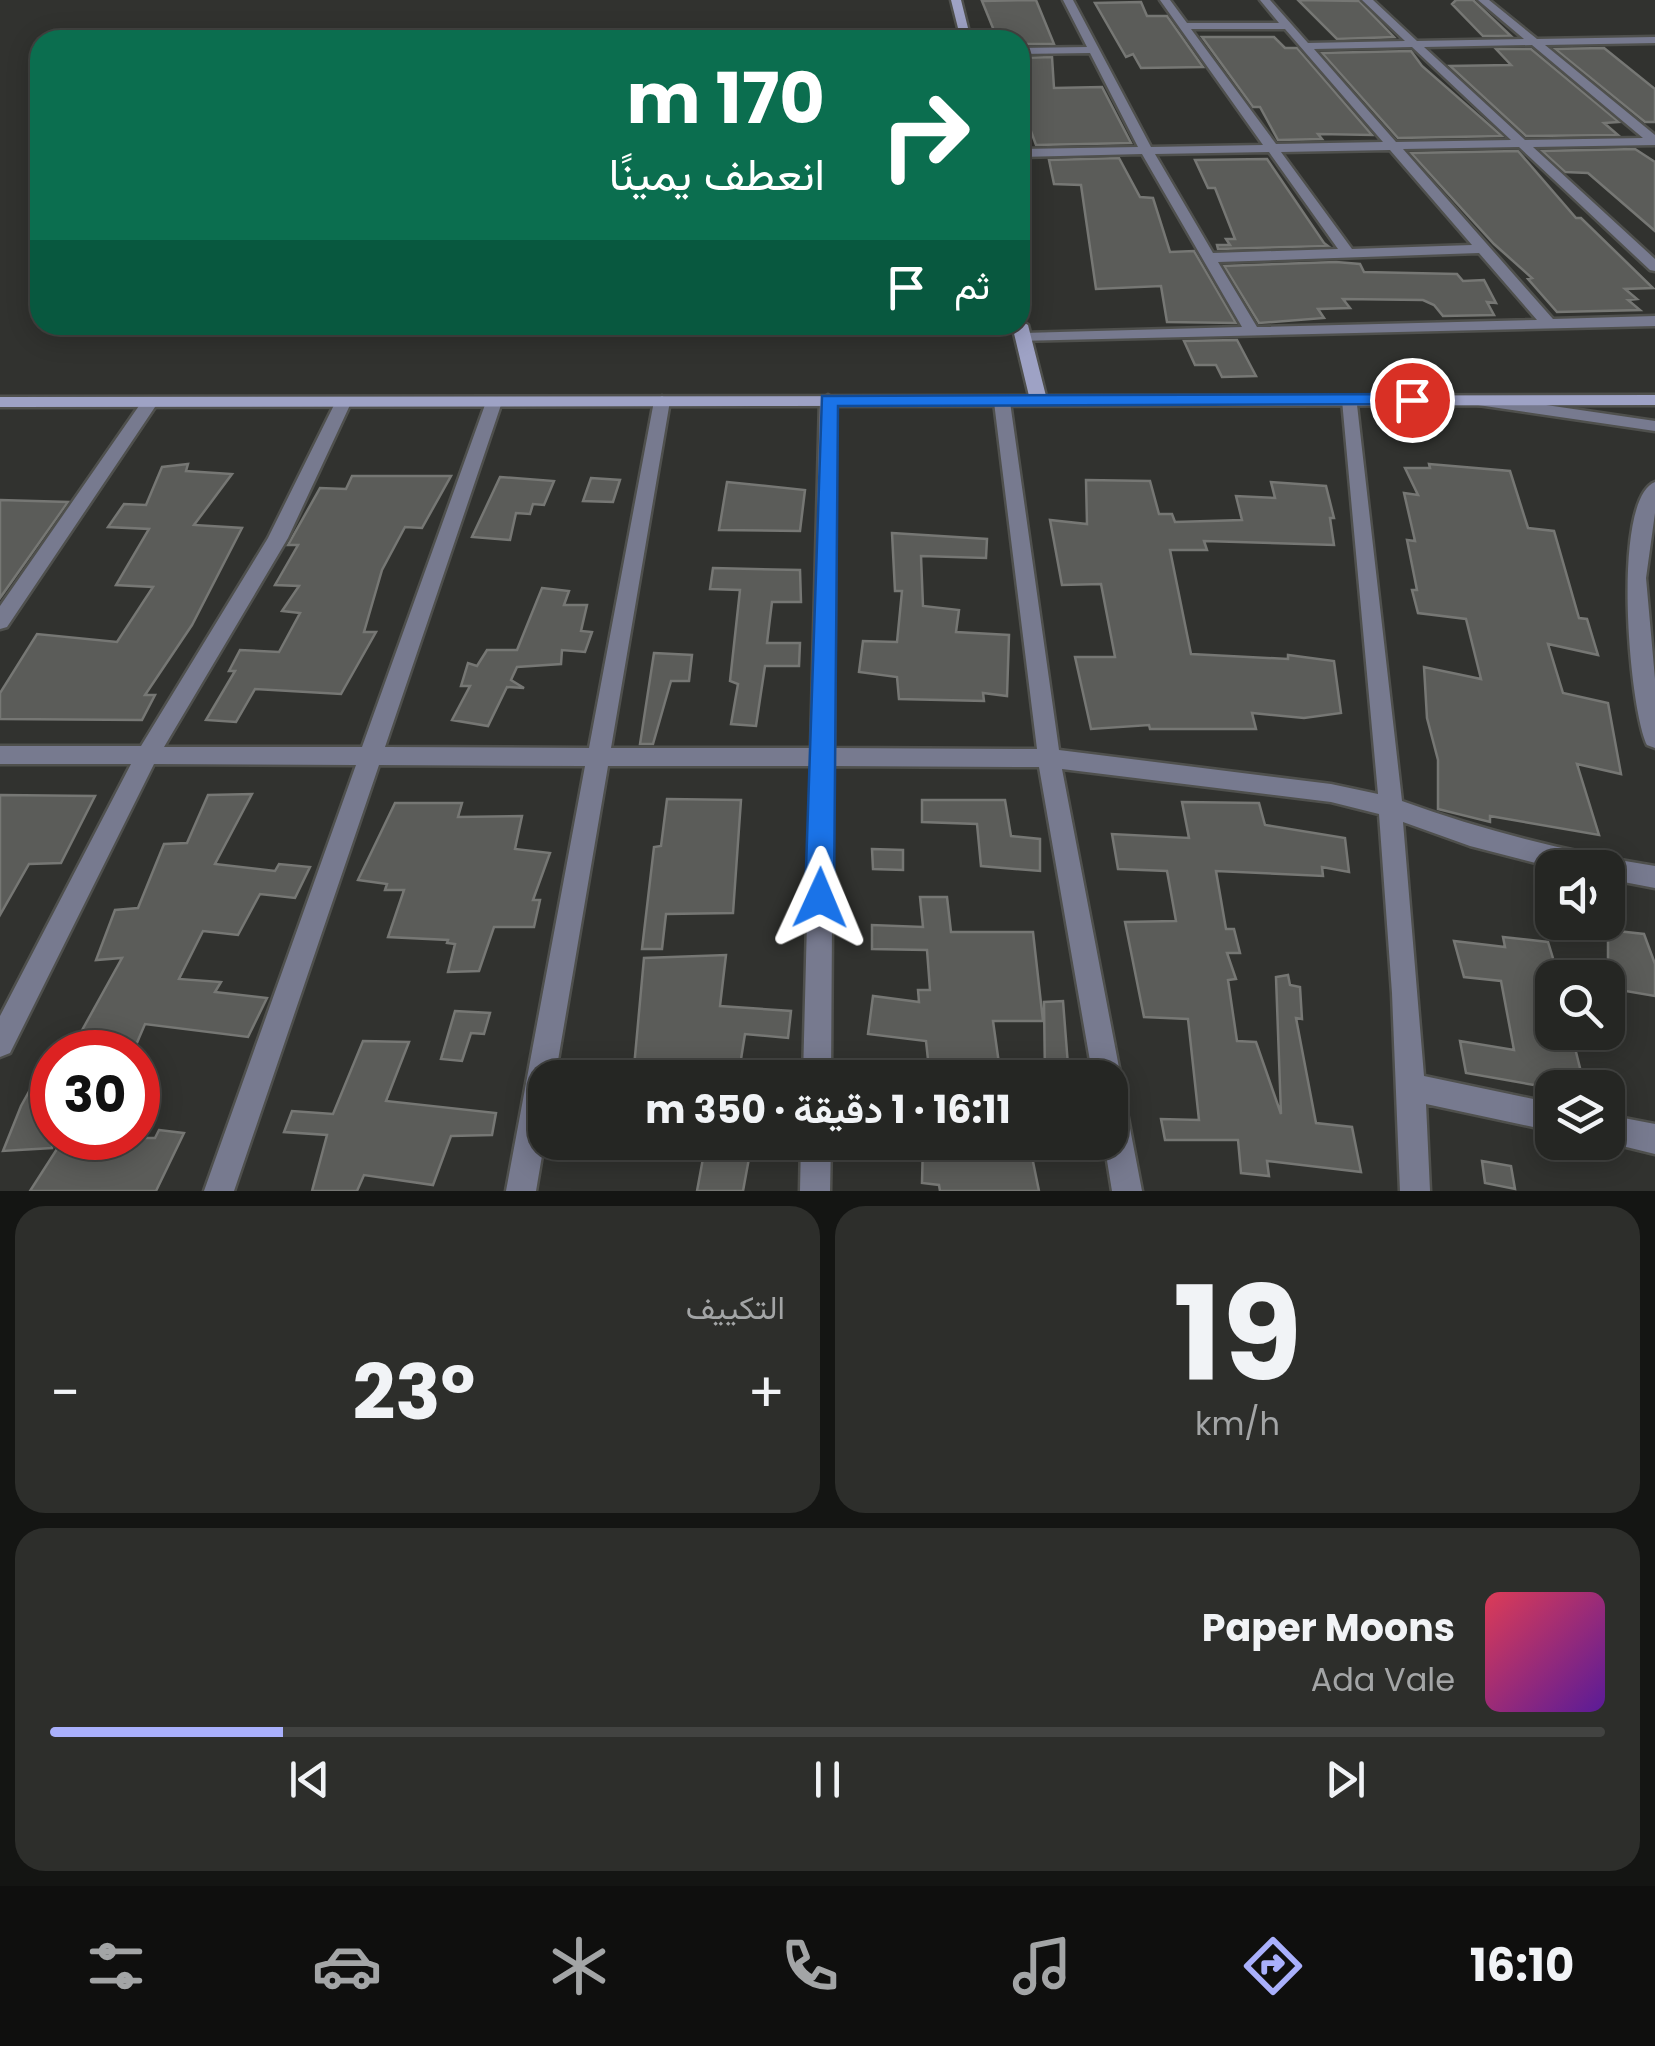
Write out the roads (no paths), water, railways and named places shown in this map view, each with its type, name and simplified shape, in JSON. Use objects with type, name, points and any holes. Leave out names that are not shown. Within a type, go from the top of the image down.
[{"type":"main road","points":[[956,0],[964,30]]},
{"type":"main road","points":[[1022,335],[1038,401]]},
{"type":"main road","points":[[0,402],[342,405],[828,400],[1655,400]]},
{"type":"street","points":[[1068,0],[1147,152],[1252,332]]},
{"type":"street","points":[[1166,0],[1348,252]]},
{"type":"street","points":[[1265,0],[1480,250],[1550,324]]},
{"type":"street","points":[[1367,0],[1655,267]]},
{"type":"street","points":[[1483,0],[1655,141]]},
{"type":"street","points":[[1183,26],[1287,26]]},
{"type":"street","points":[[1637,40],[1655,52]]},
{"type":"street","points":[[1303,46],[1655,40]]},
{"type":"street","points":[[1030,51],[1094,50]]},
{"type":"street","points":[[1030,153],[1655,141]]},
{"type":"street","points":[[1206,258],[1480,250]]},
{"type":"street","points":[[1030,332],[1252,332],[1655,321]]},
{"type":"street","points":[[817,1060],[828,400]]},
{"type":"street","points":[[1350,400],[1391,807],[1412,1088],[1415,1191]]},
{"type":"street","points":[[1475,400],[1655,426]]},
{"type":"street","points":[[521,1191],[662,401]]},
{"type":"street","points":[[219,1191],[494,402]]},
{"type":"street","points":[[1002,402],[1050,758],[1103,1060]]},
{"type":"street","points":[[0,622],[149,404]]},
{"type":"street","points":[[0,1044],[146,757],[278,538],[342,405]]},
{"type":"street","points":[[1655,488],[1645,508],[1637,558],[1655,739]]},
{"type":"street","points":[[0,755],[1050,758],[1268,782],[1391,807],[1470,836],[1535,852]]},
{"type":"street","points":[[1625,872],[1655,878]]},
{"type":"street","points":[[1412,1088],[1535,1113]]},
{"type":"street","points":[[1625,1133],[1655,1139]]},
{"type":"street","points":[[816,1160],[816,1191]]},
{"type":"street","points":[[1121,1160],[1127,1191]]}]
